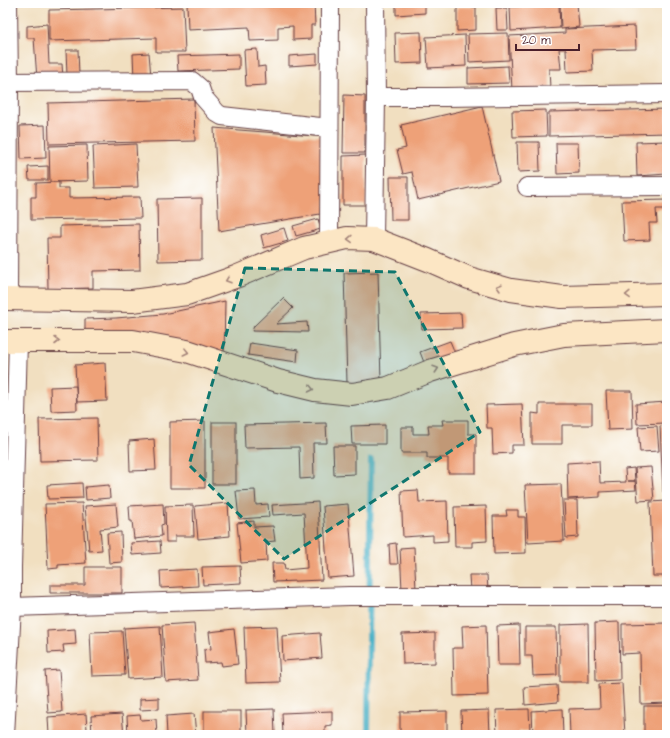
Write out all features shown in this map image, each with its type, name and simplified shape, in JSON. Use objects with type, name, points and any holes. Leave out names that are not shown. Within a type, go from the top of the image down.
[{"type":"main road","points":[[6,299],[132,301],[187,294],[238,276],[304,248],[347,238],[374,239],[469,278],[511,290],[562,297],[667,294]]},
{"type":"main road","points":[[11,341],[132,341],[187,351],[278,381],[315,390],[352,394],[388,388],[430,371],[514,345],[564,336],[667,330]]},
{"type":"street","points":[[6,299],[6,82],[8,3]]},
{"type":"street","points":[[329,242],[330,3]]},
{"type":"street","points":[[374,239],[376,97],[375,3]]},
{"type":"street","points":[[6,82],[192,81],[200,88],[203,97],[217,113],[222,116],[329,128]]},
{"type":"street","points":[[376,97],[667,94]]},
{"type":"street","points":[[527,187],[667,186]]},
{"type":"street","points":[[4,728],[12,607],[7,567],[11,341]]},
{"type":"street","points":[[12,607],[349,596],[667,596]]},
{"type":"highlighted area","points":[[245,268],[395,272],[480,432],[284,559],[189,465]]},
{"type":"building","points":[[187,3],[314,3],[315,25],[311,25],[311,39],[293,40],[293,26],[278,27],[278,40],[250,41],[249,27],[188,30]]},
{"type":"building","points":[[396,3],[425,3],[425,13],[396,15]]},
{"type":"building","points":[[509,3],[530,3],[530,6],[509,6]]},
{"type":"building","points":[[577,3],[579,27],[561,29],[560,4]]},
{"type":"building","points":[[559,5],[560,28],[511,31],[510,7]]},
{"type":"building","points":[[183,7],[185,52],[156,52],[156,38],[49,41],[49,10]]},
{"type":"building","points":[[457,7],[476,7],[476,30],[457,31]]},
{"type":"building","points":[[496,8],[507,8],[508,30],[497,30]]},
{"type":"building","points":[[47,24],[49,64],[62,64],[63,78],[37,79],[34,38],[27,38],[27,26]]},
{"type":"building","points":[[635,26],[636,49],[592,50],[593,71],[567,72],[566,49],[559,49],[561,69],[549,69],[550,88],[512,90],[509,36],[565,33],[565,29]]},
{"type":"building","points":[[421,32],[422,63],[396,64],[395,33]]},
{"type":"building","points":[[508,33],[509,60],[469,62],[468,34]]},
{"type":"building","points":[[465,35],[466,66],[428,68],[426,37]]},
{"type":"building","points":[[257,49],[258,67],[265,66],[266,85],[246,86],[244,50]]},
{"type":"building","points":[[66,50],[78,50],[79,75],[67,75]]},
{"type":"building","points":[[149,53],[151,77],[134,79],[133,54]]},
{"type":"building","points":[[239,54],[239,69],[178,71],[177,56]]},
{"type":"building","points":[[317,54],[317,64],[289,66],[289,56]]},
{"type":"building","points":[[508,66],[509,83],[468,84],[468,68]]},
{"type":"building","points":[[344,95],[365,96],[365,153],[343,153]]},
{"type":"building","points":[[194,99],[195,141],[49,144],[48,103]]},
{"type":"building","points":[[482,106],[499,181],[418,200],[412,172],[403,174],[397,150],[406,148],[401,125]]},
{"type":"building","points":[[667,109],[667,133],[549,136],[549,112]]},
{"type":"building","points":[[546,110],[547,136],[513,137],[512,111]]},
{"type":"building","points":[[45,125],[46,158],[21,159],[20,126]]},
{"type":"building","points":[[214,128],[327,137],[326,213],[219,231]]},
{"type":"building","points":[[666,141],[667,174],[637,176],[636,142]]},
{"type":"building","points":[[517,142],[539,142],[540,171],[518,172]]},
{"type":"building","points":[[556,143],[578,143],[579,173],[557,174]]},
{"type":"building","points":[[136,144],[138,187],[95,188],[93,146]]},
{"type":"building","points":[[87,145],[88,181],[50,182],[49,146]]},
{"type":"building","points":[[366,155],[366,205],[343,205],[343,156]]},
{"type":"building","points":[[48,166],[48,180],[29,180],[28,167]]},
{"type":"building","points":[[390,177],[408,177],[408,220],[391,220]]},
{"type":"building","points":[[59,182],[59,188],[69,188],[69,198],[140,197],[141,218],[31,220],[31,197],[36,197],[36,183]]},
{"type":"building","points":[[202,198],[202,260],[158,261],[157,199]]},
{"type":"building","points":[[667,200],[667,209],[656,209],[657,223],[649,223],[650,240],[624,241],[622,201]]},
{"type":"building","points":[[318,219],[321,229],[296,236],[293,226]]},
{"type":"building","points":[[139,224],[140,270],[93,271],[93,288],[48,289],[47,238],[60,238],[60,226]]},
{"type":"building","points":[[284,228],[288,241],[264,248],[261,235]]},
{"type":"building","points":[[378,272],[381,382],[347,383],[344,273]]},
{"type":"building","points":[[283,298],[293,308],[276,324],[307,322],[308,332],[252,331],[254,326]]},
{"type":"building","points":[[225,301],[224,354],[85,336],[85,319],[163,314]]},
{"type":"building","points":[[461,313],[462,328],[422,329],[421,314]]},
{"type":"building","points":[[450,341],[455,353],[425,365],[420,352]]},
{"type":"building","points":[[250,343],[298,350],[297,362],[248,355]]},
{"type":"building","points":[[105,363],[107,401],[77,402],[75,365]]},
{"type":"building","points":[[76,386],[77,410],[51,411],[50,387]]},
{"type":"building","points":[[606,391],[632,391],[633,429],[608,430]]},
{"type":"building","points":[[3,398],[12,398],[12,423],[3,423]]},
{"type":"building","points":[[667,402],[667,423],[637,424],[636,404]]},
{"type":"building","points":[[522,404],[524,445],[512,445],[512,453],[493,454],[492,428],[487,428],[486,405]]},
{"type":"building","points":[[539,404],[592,404],[592,425],[562,425],[562,444],[532,444],[532,413],[539,414]]},
{"type":"building","points":[[97,418],[98,460],[40,461],[39,419]]},
{"type":"building","points":[[442,420],[468,420],[468,434],[476,434],[476,473],[448,473],[448,458],[427,458],[427,453],[401,453],[401,427],[413,427],[413,434],[429,434],[428,425],[443,425]]},
{"type":"building","points":[[205,421],[205,488],[170,488],[170,422]]},
{"type":"building","points":[[212,422],[236,422],[236,484],[212,484]]},
{"type":"building","points":[[326,423],[327,443],[313,443],[314,478],[300,479],[299,447],[245,448],[244,425]]},
{"type":"building","points":[[385,425],[385,444],[352,444],[351,426]]},
{"type":"building","points":[[667,425],[667,492],[663,492],[660,426]]},
{"type":"building","points":[[657,426],[659,451],[640,452],[638,427]]},
{"type":"building","points":[[154,439],[156,470],[130,471],[129,441]]},
{"type":"building","points":[[333,446],[355,446],[355,474],[334,475]]},
{"type":"building","points":[[599,461],[600,483],[626,482],[625,469],[634,468],[636,490],[600,492],[600,497],[568,499],[567,463]]},
{"type":"building","points":[[651,467],[654,500],[638,501],[635,468]]},
{"type":"building","points":[[82,483],[83,498],[48,499],[47,485]]},
{"type":"building","points":[[561,484],[564,541],[528,543],[525,485]]},
{"type":"building","points":[[109,485],[110,498],[86,500],[85,487]]},
{"type":"building","points":[[255,490],[256,505],[268,504],[269,517],[239,519],[236,491]]},
{"type":"building","points":[[418,490],[419,502],[447,501],[448,541],[433,542],[433,535],[403,537],[401,491]]},
{"type":"building","points":[[564,500],[577,500],[578,537],[566,538]]},
{"type":"building","points":[[667,501],[667,576],[653,576],[650,502]]},
{"type":"building","points":[[318,502],[322,580],[273,582],[272,563],[284,563],[285,570],[307,568],[304,513],[273,515],[272,505]]},
{"type":"building","points":[[82,503],[86,563],[58,565],[58,568],[48,569],[45,504]]},
{"type":"building","points":[[228,503],[230,536],[198,539],[195,506]]},
{"type":"building","points":[[116,504],[118,527],[100,529],[102,550],[89,551],[85,506]]},
{"type":"building","points":[[163,504],[164,524],[161,525],[162,536],[134,539],[132,521],[130,521],[129,506]]},
{"type":"building","points":[[348,504],[354,576],[328,578],[323,506]]},
{"type":"building","points":[[193,505],[194,536],[175,536],[175,542],[166,542],[165,506]]},
{"type":"building","points":[[486,506],[487,541],[472,542],[472,547],[455,547],[454,507]]},
{"type":"building","points":[[506,510],[518,510],[518,517],[525,517],[526,553],[494,554],[493,516],[507,516]]},
{"type":"building","points":[[254,521],[254,527],[273,526],[275,541],[266,542],[267,561],[241,563],[237,523]]},
{"type":"building","points":[[121,532],[122,562],[109,563],[107,533]]},
{"type":"building","points":[[160,541],[161,553],[132,555],[131,543]]},
{"type":"building","points":[[396,543],[398,564],[390,564],[389,544]]},
{"type":"building","points":[[414,547],[416,590],[402,590],[400,548]]},
{"type":"building","points":[[240,566],[241,583],[203,585],[202,567]]},
{"type":"building","points":[[85,567],[122,567],[122,593],[50,593],[50,585],[85,585]]},
{"type":"building","points":[[197,569],[198,586],[161,588],[160,571]]},
{"type":"building","points":[[469,575],[487,575],[488,590],[470,590]]},
{"type":"building","points":[[619,622],[620,680],[596,681],[595,623]]},
{"type":"building","points":[[194,623],[198,680],[166,682],[162,625]]},
{"type":"building","points":[[667,623],[667,703],[641,704],[640,653],[622,654],[622,624]]},
{"type":"building","points":[[588,624],[589,682],[560,682],[560,625]]},
{"type":"building","points":[[486,625],[488,695],[454,696],[453,648],[463,648],[462,626]]},
{"type":"building","points":[[519,625],[520,665],[498,665],[497,626]]},
{"type":"building","points":[[160,626],[163,677],[128,679],[124,628]]},
{"type":"building","points":[[277,626],[280,682],[246,683],[244,627]]},
{"type":"building","points":[[525,627],[556,627],[557,675],[533,676],[532,656],[525,656]]},
{"type":"building","points":[[75,629],[76,644],[63,645],[64,652],[48,653],[47,631]]},
{"type":"building","points":[[234,629],[238,664],[222,666],[221,662],[205,663],[204,650],[211,649],[209,632]]},
{"type":"building","points":[[122,631],[125,675],[92,676],[90,632]]},
{"type":"building","points":[[320,633],[322,658],[283,661],[282,636]]},
{"type":"building","points":[[435,633],[435,663],[403,664],[402,634]]},
{"type":"building","points":[[59,670],[62,712],[48,713],[45,671]]},
{"type":"building","points":[[622,683],[625,735],[570,735],[569,709],[600,708],[599,684]]},
{"type":"building","points":[[557,685],[558,702],[525,705],[524,687]]},
{"type":"building","points":[[159,698],[159,709],[140,710],[140,699]]},
{"type":"building","points":[[644,706],[667,706],[667,735],[644,735]]},
{"type":"building","points":[[274,709],[275,735],[247,735],[246,710]]},
{"type":"building","points":[[529,709],[530,731],[519,731],[519,735],[497,735],[496,710]]},
{"type":"building","points":[[562,709],[563,735],[533,735],[532,711]]},
{"type":"building","points":[[489,710],[490,735],[462,735],[461,711]]},
{"type":"building","points":[[204,711],[241,711],[241,735],[204,735]]},
{"type":"building","points":[[332,711],[332,725],[325,726],[325,735],[283,735],[282,713]]},
{"type":"building","points":[[447,711],[447,735],[400,735],[400,712]]},
{"type":"building","points":[[86,714],[87,730],[81,730],[81,735],[49,735],[48,717]]},
{"type":"building","points":[[122,714],[124,735],[92,735],[91,716]]},
{"type":"building","points":[[194,714],[196,735],[167,735],[166,716]]},
{"type":"building","points":[[140,715],[141,720],[156,719],[157,735],[128,735],[127,716]]},
{"type":"waterway","points":[[368,735],[371,460]]}]
